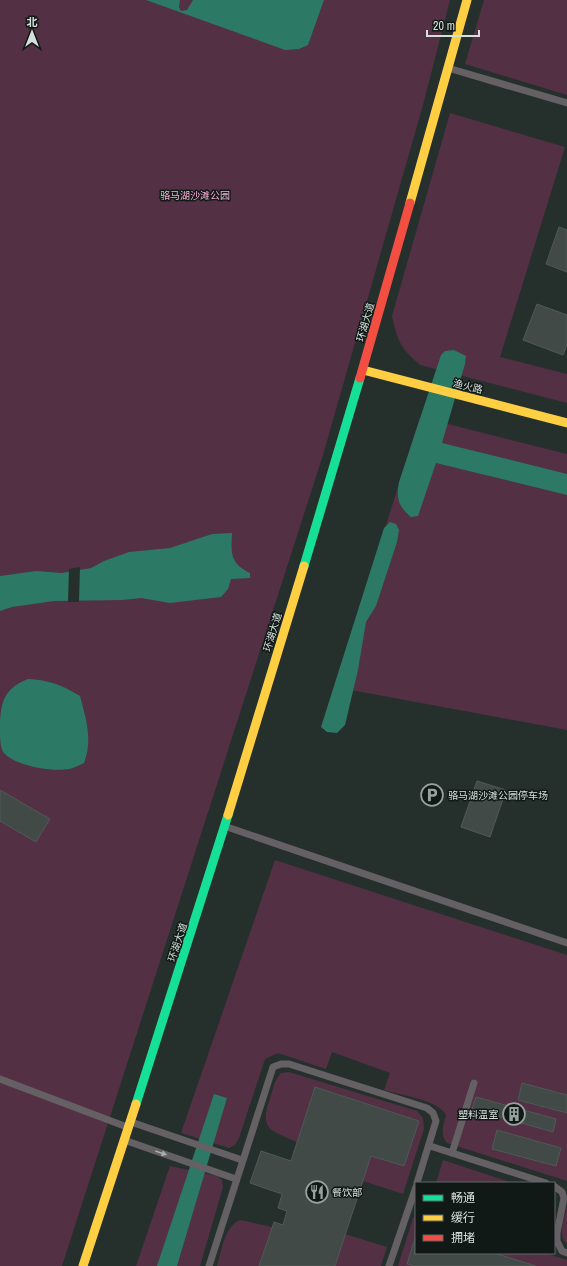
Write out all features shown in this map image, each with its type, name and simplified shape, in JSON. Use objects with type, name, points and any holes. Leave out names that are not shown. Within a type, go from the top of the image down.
[{"type":"main road","name":"环湖大道","points":[[83,1266],[225,826],[363,370],[467,0]]},
{"type":"main road","name":"渔火路","points":[[363,370],[567,423]]},
{"type":"lane","points":[[448,68],[567,103]]},
{"type":"lane","points":[[225,826],[567,943]]},
{"type":"lane","points":[[209,1266],[236,1178],[273,1067],[282,1064],[289,1064],[427,1108],[433,1113],[436,1121],[430,1146],[417,1182]]},
{"type":"lane","points":[[0,1079],[129,1124],[242,1160]]},
{"type":"lane","points":[[452,1153],[474,1082]]},
{"type":"lane","points":[[124,1140],[236,1178]]},
{"type":"lane","points":[[430,1146],[543,1182]]},
{"type":"lane","points":[[555,1187],[562,1192],[564,1198],[557,1241],[562,1251],[567,1253]]},
{"type":"lane","points":[[389,1266],[415,1190]]},
{"type":"green space","name":"骆马湖沙滩公园","points":[[0,0],[450,0],[423,105],[323,455],[62,1266],[0,1266]]},
{"type":"green space","points":[[484,0],[567,0],[567,95],[465,64]]},
{"type":"green space","points":[[450,113],[565,147],[500,357],[567,374],[567,403],[420,365],[408,354],[398,338],[392,316]]},
{"type":"green space","points":[[420,417],[567,454],[567,730],[335,687]]},
{"type":"green space","points":[[275,860],[567,955],[567,1181],[447,1143],[443,1136],[443,1126],[446,1115],[442,1110],[427,1102],[384,1090],[390,1073],[332,1052],[326,1069],[278,1053],[265,1059],[239,1138],[235,1145],[229,1148],[181,1133]]},
{"type":"green space","points":[[289,1072],[417,1111],[423,1118],[424,1129],[403,1194],[363,1181],[371,1156],[404,1166],[419,1121],[315,1087],[297,1142],[280,1135],[269,1128],[266,1117],[267,1109],[277,1079],[281,1073]]},
{"type":"green space","points":[[443,1160],[510,1182],[436,1182]]},
{"type":"green space","points":[[170,1166],[217,1176],[222,1180],[223,1187],[200,1266],[136,1266]]},
{"type":"green space","points":[[567,1206],[567,1244],[562,1236],[562,1231]]},
{"type":"green space","points":[[415,1217],[415,1254],[548,1254],[567,1260],[567,1266],[398,1266],[413,1218]]},
{"type":"green space","points":[[240,1220],[272,1227],[259,1266],[217,1266],[227,1233],[235,1223]]},
{"type":"green space","points":[[345,1234],[387,1247],[381,1266],[335,1266]]},
{"type":"shaded area","points":[[146,0],[180,0],[179,7],[181,11],[187,10],[193,0],[324,0],[308,45],[299,49],[285,50]]},
{"type":"shaded area","points":[[454,350],[466,356],[465,364],[442,443],[567,474],[567,495],[436,463],[418,516],[411,517],[403,509],[398,497],[399,482],[441,355],[445,351]]},
{"type":"shaded area","points":[[390,522],[396,524],[399,530],[397,542],[376,606],[366,622],[358,670],[345,725],[337,733],[327,732],[321,727],[384,528]]},
{"type":"shaded area","points":[[232,533],[233,557],[243,569],[250,573],[250,578],[231,579],[228,589],[221,597],[170,603],[141,598],[123,600],[54,601],[12,607],[0,611],[0,576],[36,571],[62,573],[91,568],[104,561],[129,552],[170,548],[212,534]]},
{"type":"shaded area","points":[[28,679],[55,684],[80,696],[88,730],[88,746],[84,763],[69,769],[44,769],[16,761],[8,757],[3,752],[0,742],[0,722],[4,699],[19,683]]},
{"type":"shaded area","points":[[214,1094],[227,1098],[177,1266],[157,1266]]},
{"type":"pier","points":[[80,567],[79,602],[68,602],[69,569]]},
{"type":"building","points":[[559,227],[567,230],[567,272],[546,264]]},
{"type":"building","points":[[537,304],[567,315],[567,345],[563,355],[523,340]]},
{"type":"building","points":[[477,781],[506,790],[490,837],[461,827]]},
{"type":"building","points":[[0,790],[50,819],[36,842],[0,821]]},
{"type":"building","points":[[522,1083],[567,1095],[567,1113],[518,1100]]},
{"type":"building","points":[[315,1087],[419,1121],[404,1166],[371,1156],[335,1266],[259,1266],[274,1222],[283,1225],[287,1211],[278,1208],[282,1194],[250,1183],[261,1151],[291,1161]]},
{"type":"building","name":"塑料温室","points":[[476,1097],[556,1119],[553,1132],[472,1109]]},
{"type":"building","points":[[497,1130],[561,1148],[556,1166],[492,1149]]},
{"type":"building","points":[[415,1238],[415,1254],[497,1254],[536,1266],[414,1266],[407,1264]]},
{"type":"traffic: fast","points":[[304,566],[360,378]]},
{"type":"traffic: fast","points":[[136,1104],[228,815]]},
{"type":"traffic: slow","points":[[410,203],[467,0]]},
{"type":"traffic: slow","points":[[363,370],[567,423]]},
{"type":"traffic: slow","points":[[228,815],[304,566]]},
{"type":"traffic: slow","points":[[83,1266],[136,1104]]},
{"type":"traffic: jam","points":[[360,378],[410,203]]},
{"type":"place","name":"骆马湖沙滩公园停车场","points":[[432,795]]},
{"type":"place","name":"塑料温室","points":[[514,1114]]},
{"type":"place","name":"餐饮部","points":[[317,1192]]}]
